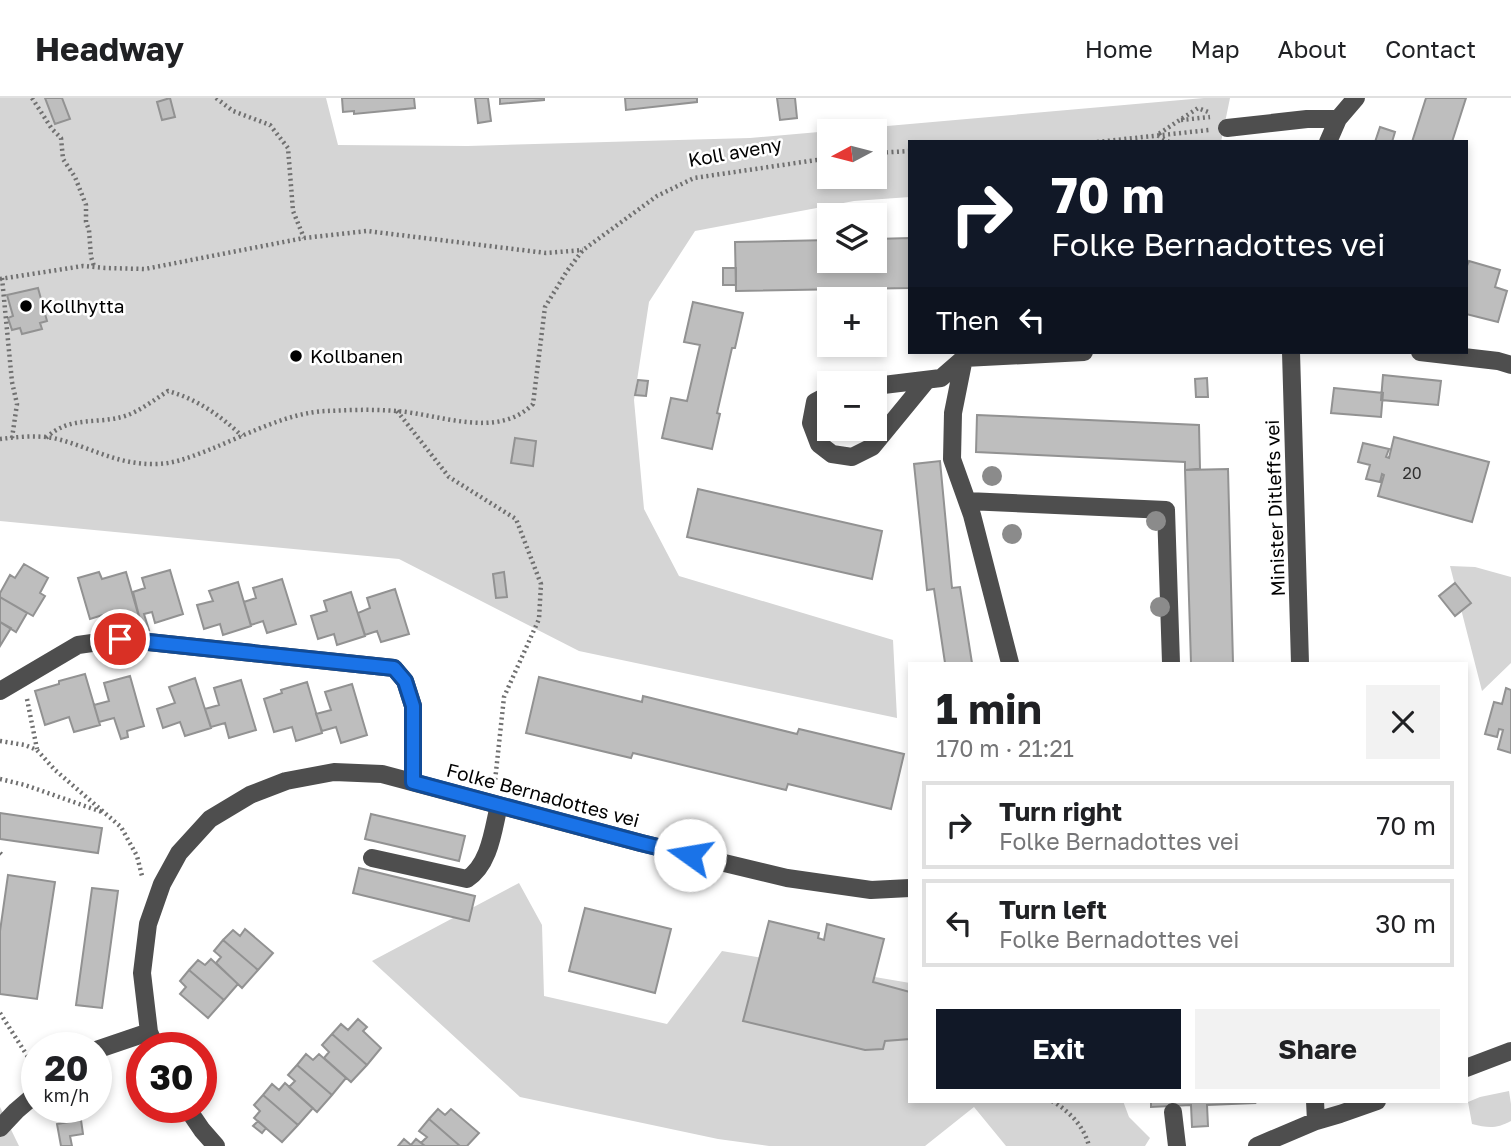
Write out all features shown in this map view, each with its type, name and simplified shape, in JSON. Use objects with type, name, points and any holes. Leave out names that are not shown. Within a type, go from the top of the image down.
[{"type":"street","points":[[1329,140],[1338,119],[1356,98]]},
{"type":"street","points":[[1227,128],[1307,119],[1338,119]]},
{"type":"street","points":[[887,385],[941,378],[964,358],[1044,354]]},
{"type":"street","name":"Minister Ditleffs vei","points":[[1291,354],[1300,662]]},
{"type":"street","points":[[1437,354],[1511,365]]},
{"type":"street","points":[[964,358],[953,413],[952,458],[972,515],[1010,662]]},
{"type":"street","points":[[887,429],[927,380]]},
{"type":"street","points":[[817,401],[811,422],[817,438]]},
{"type":"street","points":[[818,441],[832,454],[852,457],[872,447],[877,441]]},
{"type":"street","points":[[967,501],[1166,510],[1171,662]]},
{"type":"street","points":[[0,691],[78,645],[120,639],[394,668],[405,681],[413,706],[413,782]]},
{"type":"street","name":"Folke Bernadottes vei","points":[[152,1032],[142,973],[148,924],[162,884],[179,853],[210,819],[250,795],[286,781],[334,772],[382,774],[641,843],[787,878],[871,890],[908,888]]},
{"type":"street","points":[[372,858],[467,879],[475,874],[483,863],[496,804]]},
{"type":"street","points":[[1468,1067],[1511,1051]]},
{"type":"street","points":[[1315,1103],[1316,1121]]},
{"type":"street","points":[[1257,1146],[1316,1121],[1371,1103]]},
{"type":"street","points":[[0,1128],[21,1107]]},
{"type":"street","points":[[1173,1112],[1177,1146]]},
{"type":"street","points":[[197,1123],[216,1146]]},
{"type":"path","points":[[32,98],[45,120],[61,138],[63,159],[75,177],[86,205],[86,222],[94,266]]},
{"type":"path","points":[[216,98],[233,111],[270,125],[288,148],[293,211],[304,238]]},
{"type":"path","points":[[1157,135],[1179,120],[1198,108],[1216,117],[1179,120]]},
{"type":"path","points":[[1114,140],[1227,128]]},
{"type":"path","points":[[1157,135],[1166,140]]},
{"type":"path","points":[[887,152],[908,151]]},
{"type":"path","name":"Koll aveny","points":[[583,250],[657,196],[694,178],[817,160]]},
{"type":"path","points":[[12,438],[17,404],[12,382],[1,278],[83,265],[145,269],[304,238],[368,231],[546,253],[583,250]]},
{"type":"path","points":[[0,439],[52,438],[121,461],[156,464],[186,459],[286,418],[323,411],[397,411],[483,423],[508,420],[524,413],[533,404],[545,307],[583,250]]},
{"type":"path","points":[[46,438],[56,428],[70,423],[122,417],[168,391],[206,407],[242,436]]},
{"type":"path","points":[[397,411],[449,477],[516,519],[541,584],[539,619],[504,696],[496,804]]},
{"type":"path","points":[[23,677],[37,750]]},
{"type":"path","points":[[0,741],[37,750],[55,770],[121,827],[137,856],[143,880]]},
{"type":"path","points":[[0,779],[105,813]]},
{"type":"path","points":[[0,1013],[21,1046]]},
{"type":"path","points":[[1056,1103],[1066,1109],[1086,1133],[1089,1146]]},
{"type":"shaded area","points":[[0,98],[326,98],[338,145],[468,146],[750,138],[817,132],[817,189],[887,189],[887,126],[1204,98],[1230,98],[1221,140],[908,140],[908,197],[817,203],[817,208],[695,231],[649,302],[634,400],[644,509],[679,576],[893,640],[897,718],[579,651],[399,559],[0,521]]},
{"type":"shaded area","points":[[1450,566],[1475,567],[1511,577],[1511,663],[1482,691]]},
{"type":"shaded area","points":[[519,883],[542,925],[544,996],[667,1024],[722,951],[908,983],[908,1103],[1124,1103],[1129,1117],[1150,1138],[1145,1146],[1006,1146],[974,1107],[925,1146],[769,1146],[718,1139],[520,1097],[372,961]]},
{"type":"shaded area","points":[[1509,1091],[1511,1121],[1492,1127],[1472,1124],[1468,1102]]},
{"type":"shaded area","points":[[0,1107],[19,1146],[0,1146]]},
{"type":"building","points":[[45,98],[62,98],[70,119],[55,124]]},
{"type":"building","points":[[170,98],[175,117],[162,120],[157,102]]},
{"type":"building","points":[[342,98],[414,98],[415,108],[354,114],[354,111],[343,112]]},
{"type":"building","points":[[475,98],[488,98],[491,121],[478,123]]},
{"type":"building","points":[[500,98],[544,98],[544,100],[500,104]]},
{"type":"building","points":[[625,98],[697,98],[697,102],[626,110]]},
{"type":"building","points":[[777,98],[795,98],[797,118],[780,120]]},
{"type":"building","points":[[1426,98],[1466,98],[1453,140],[1413,140]]},
{"type":"building","points":[[1380,127],[1395,132],[1393,140],[1376,140]]},
{"type":"building","points":[[908,238],[908,288],[817,287],[817,290],[736,291],[735,242],[817,240],[817,273],[887,273],[887,239]]},
{"type":"building","points":[[1469,261],[1500,270],[1495,287],[1507,291],[1498,322],[1468,314]]},
{"type":"building","points":[[723,268],[736,268],[736,285],[723,285]]},
{"type":"building","name":"Kollhytta","points":[[38,288],[47,321],[40,323],[42,329],[22,334],[20,328],[12,330],[8,318],[13,316],[7,295]]},
{"type":"building","points":[[693,302],[743,313],[717,413],[720,414],[712,449],[662,438],[671,398],[687,401],[700,345],[684,342]]},
{"type":"building","points":[[1383,375],[1441,381],[1438,405],[1381,400]]},
{"type":"building","points":[[1207,378],[1208,397],[1196,397],[1195,379]]},
{"type":"building","points":[[638,380],[648,381],[646,396],[635,395]]},
{"type":"building","points":[[1334,388],[1383,393],[1381,417],[1331,413]]},
{"type":"building","points":[[977,415],[1199,425],[1200,469],[1185,470],[1185,462],[976,452]]},
{"type":"building","points":[[1394,437],[1489,462],[1472,522],[1378,496],[1384,475],[1382,474],[1380,482],[1366,479],[1370,465],[1358,462],[1363,443],[1389,449],[1386,457],[1389,458]]},
{"type":"building","points":[[515,438],[536,441],[533,466],[511,463]]},
{"type":"building","points":[[940,461],[952,588],[960,587],[972,662],[945,662],[934,589],[927,590],[914,464]]},
{"type":"building","points":[[1228,469],[1233,662],[1191,662],[1185,470]]},
{"type":"building","points":[[698,489],[882,531],[872,579],[687,537]]},
{"type":"building","points":[[24,564],[48,578],[40,593],[45,596],[33,616],[0,597],[10,575],[15,578]]},
{"type":"building","points":[[170,570],[183,614],[155,623],[152,612],[144,614],[149,630],[143,632],[133,592],[145,588],[142,578]]},
{"type":"building","points":[[99,572],[102,579],[126,572],[139,617],[112,625],[109,613],[90,619],[78,578]]},
{"type":"building","points":[[504,572],[507,597],[496,598],[493,574]]},
{"type":"building","points":[[282,579],[296,624],[267,633],[263,621],[251,625],[244,602],[256,598],[253,588]]},
{"type":"building","points":[[238,582],[251,626],[223,635],[220,624],[204,629],[197,605],[213,601],[209,591]]},
{"type":"building","points":[[1455,583],[1471,603],[1455,616],[1439,596]]},
{"type":"building","points":[[395,589],[409,634],[381,642],[377,631],[365,635],[358,613],[370,608],[367,598]]},
{"type":"building","points":[[351,592],[365,636],[337,645],[334,634],[318,639],[311,616],[327,611],[324,601]]},
{"type":"building","points":[[0,597],[27,613],[16,632],[0,622]]},
{"type":"building","points":[[0,622],[11,628],[0,646]]},
{"type":"building","points":[[85,674],[100,725],[74,732],[69,717],[45,725],[35,691]]},
{"type":"building","points":[[130,676],[144,726],[127,731],[128,737],[121,739],[114,718],[99,722],[94,705],[109,701],[104,683]]},
{"type":"building","points":[[539,677],[642,702],[643,696],[797,734],[799,729],[904,754],[891,809],[788,784],[786,790],[633,753],[631,758],[526,733]]},
{"type":"building","points":[[195,678],[211,728],[185,736],[180,722],[163,728],[157,709],[175,703],[169,687]]},
{"type":"building","points":[[241,680],[256,730],[229,738],[225,723],[211,727],[205,709],[219,705],[214,688]]},
{"type":"building","points":[[307,682],[322,733],[296,741],[292,727],[274,732],[264,699],[282,693],[281,690]]},
{"type":"building","points":[[352,684],[367,735],[341,743],[336,727],[322,731],[316,714],[331,710],[325,692]]},
{"type":"building","points":[[1506,688],[1511,690],[1511,753],[1498,749],[1503,730],[1499,729],[1497,737],[1485,734],[1494,702],[1502,704]]},
{"type":"building","points":[[0,813],[102,828],[98,853],[0,839]]},
{"type":"building","points":[[371,814],[465,836],[459,861],[365,839]]},
{"type":"building","points":[[359,868],[475,896],[469,921],[353,893]]},
{"type":"building","points":[[8,875],[55,882],[37,999],[0,994],[0,931]]},
{"type":"building","points":[[92,888],[118,891],[102,1008],[76,1005]]},
{"type":"building","points":[[585,908],[671,929],[655,993],[569,971]]},
{"type":"building","points":[[769,921],[819,933],[818,938],[824,940],[827,924],[884,939],[873,982],[908,991],[908,1039],[885,1041],[883,1049],[865,1050],[743,1021]]},
{"type":"building","points":[[245,929],[273,953],[258,970],[223,940],[233,930],[240,936]]},
{"type":"building","points":[[223,940],[258,970],[242,988],[216,963],[221,957],[214,951]]},
{"type":"building","points":[[211,959],[238,984],[224,1000],[189,970],[198,960],[205,965]]},
{"type":"building","points":[[189,970],[224,1000],[208,1018],[180,994],[186,987],[180,981]]},
{"type":"building","points":[[358,1019],[367,1027],[363,1031],[381,1048],[367,1065],[332,1034],[341,1024],[348,1030]]},
{"type":"building","points":[[332,1034],[367,1065],[351,1082],[324,1058],[329,1052],[322,1045]]},
{"type":"building","points":[[306,1054],[313,1060],[319,1054],[346,1078],[332,1095],[297,1065]]},
{"type":"building","points":[[297,1065],[332,1095],[317,1112],[289,1087],[295,1081],[288,1075]]},
{"type":"building","points":[[285,1083],[313,1108],[298,1125],[263,1095],[272,1084],[279,1090]]},
{"type":"building","points":[[263,1095],[298,1125],[282,1142],[254,1118],[260,1111],[254,1105]]},
{"type":"building","points":[[1151,1103],[1255,1103],[1207,1105],[1208,1126],[1192,1127],[1191,1105],[1151,1107]]},
{"type":"building","points":[[438,1109],[445,1115],[451,1109],[479,1133],[467,1146],[460,1146],[429,1119]]},
{"type":"building","points":[[429,1119],[460,1146],[425,1146],[421,1143],[427,1137],[419,1131]]},
{"type":"building","points":[[258,1121],[266,1128],[262,1133],[253,1126]]},
{"type":"building","points":[[81,1123],[83,1134],[70,1136],[72,1146],[61,1146],[57,1124]]},
{"type":"building","points":[[404,1139],[411,1145],[416,1139],[425,1146],[398,1146]]},
{"type":"place","name":"Kollhytta","points":[[26,306]]},
{"type":"place","name":"Kollbanen","points":[[296,356]]},
{"type":"route","points":[[120,639],[394,668],[405,681],[413,706],[413,782],[690,855]]}]
